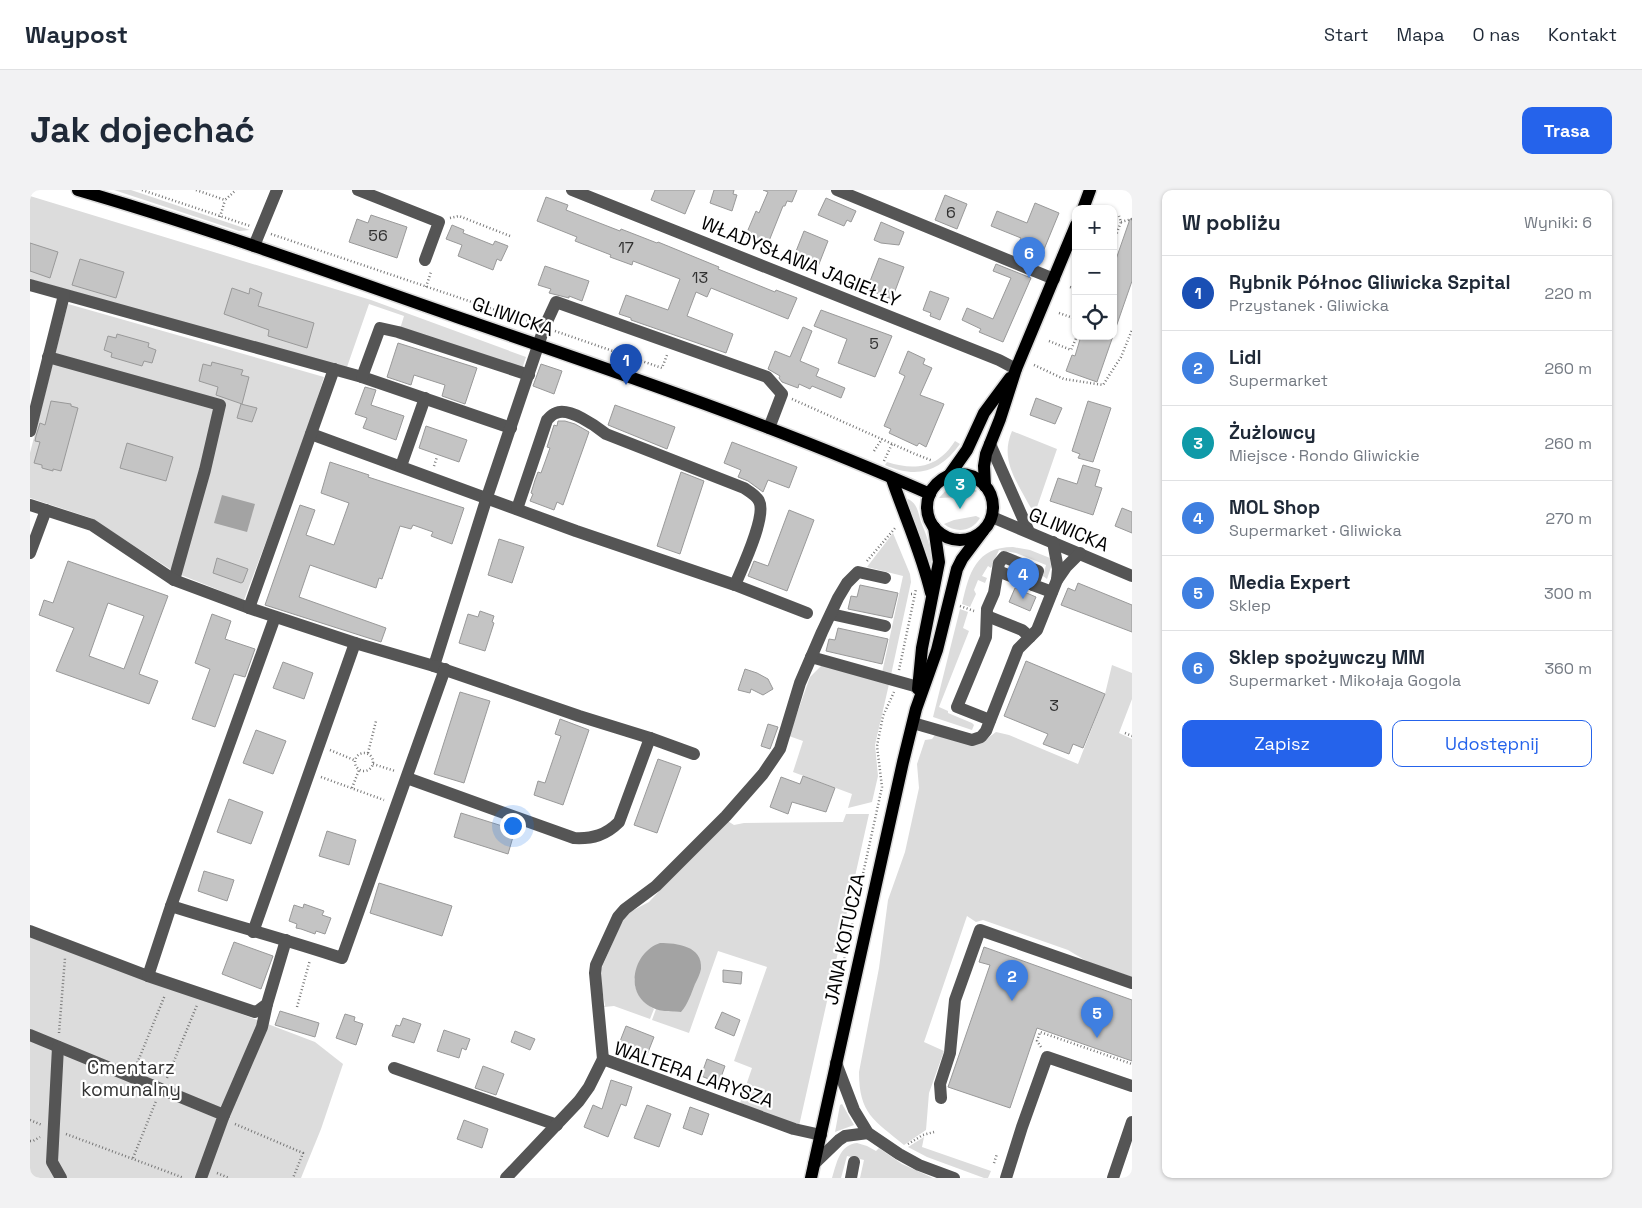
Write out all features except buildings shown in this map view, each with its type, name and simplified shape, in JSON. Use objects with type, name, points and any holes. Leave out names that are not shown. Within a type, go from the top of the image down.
[{"type":"main road","name":"GLIWICKA","points":[[78,190],[254,246],[659,386],[769,428],[930,494]]},
{"type":"main road","points":[[1084,205],[1090,190]]},
{"type":"main road","points":[[985,486],[984,466],[990,444],[1000,420],[1016,369],[1072,235]]},
{"type":"main road","points":[[948,477],[967,450],[984,413],[1016,369]]},
{"type":"main road","points":[[955,474],[966,474],[977,478],[985,486],[993,502],[992,517],[983,531],[970,539],[960,540],[945,537],[934,527],[928,511],[930,494],[937,484],[955,474]]},
{"type":"main road","points":[[892,479],[904,515],[922,557],[932,598]]},
{"type":"main road","name":"JANA KOTUCZA","points":[[811,1178],[916,709],[922,648],[940,562],[934,527]]},
{"type":"main road","name":"JANA KOTUCZA","points":[[916,709],[937,650],[956,569],[983,531]]},
{"type":"street","points":[[254,246],[276,190]]},
{"type":"street","points":[[358,190],[439,222],[425,260]]},
{"type":"street","name":"WŁADYSŁAWA JAGIEŁŁY","points":[[572,190],[990,356],[1016,369]]},
{"type":"street","points":[[837,190],[1054,279]]},
{"type":"street","points":[[30,285],[362,377],[511,428]]},
{"type":"street","points":[[30,431],[64,295]]},
{"type":"street","points":[[171,906],[342,958],[407,776],[440,667],[487,497],[544,328],[556,302],[767,377],[782,394],[769,428]]},
{"type":"street","points":[[362,377],[380,328],[398,332],[529,375]]},
{"type":"street","points":[[48,357],[220,405],[205,470],[174,580]]},
{"type":"street","points":[[249,608],[334,369]]},
{"type":"street","points":[[401,466],[424,398]]},
{"type":"street","points":[[517,509],[547,420],[562,411],[592,422],[606,434],[744,488],[757,496],[761,505],[759,523],[736,585]]},
{"type":"street","points":[[311,434],[576,531],[736,585],[807,613]]},
{"type":"street","points":[[990,444],[1029,532]]},
{"type":"street","points":[[30,505],[92,525],[174,580],[249,608],[355,643],[440,667],[694,754]]},
{"type":"street","points":[[30,553],[46,510]]},
{"type":"street","name":"GLIWICKA","points":[[992,517],[1132,576]]},
{"type":"street","points":[[913,723],[974,740],[984,734],[1018,649],[1037,630],[1054,586],[1058,569],[1053,542]]},
{"type":"street","points":[[1054,586],[1066,567],[1080,553]]},
{"type":"street","points":[[990,720],[957,707],[986,637],[987,616],[999,563],[1004,557],[1038,571],[1032,584],[1054,586]]},
{"type":"street","points":[[603,1059],[595,980],[596,965],[618,917],[625,909],[656,886],[726,816],[762,774],[780,749],[800,683],[847,583],[858,572],[885,578]]},
{"type":"street","points":[[831,614],[885,626]]},
{"type":"street","points":[[987,616],[1022,630],[1030,637]]},
{"type":"street","points":[[148,976],[171,906],[276,617]]},
{"type":"street","points":[[253,932],[355,643]]},
{"type":"street","points":[[811,658],[918,687]]},
{"type":"street","points":[[407,776],[574,838],[586,839],[599,836],[611,830],[619,822],[650,738]]},
{"type":"street","points":[[941,1098],[940,1084],[950,1053],[955,1000],[980,930],[1132,983]]},
{"type":"street","points":[[30,931],[148,976],[250,1011],[259,1010],[267,1004]]},
{"type":"street","points":[[201,1178],[224,1117],[262,1027],[286,940]]},
{"type":"street","points":[[30,1035],[162,1089],[224,1117]]},
{"type":"street","points":[[58,1047],[52,1162],[61,1178]]},
{"type":"street","points":[[1006,1178],[1047,1057],[1131,1085]]},
{"type":"street","name":"WALTERA LARYSZA","points":[[506,1178],[584,1095],[603,1059],[794,1128],[821,1135]]},
{"type":"street","points":[[836,1063],[854,1110],[868,1133],[909,1160],[954,1178]]},
{"type":"street","points":[[394,1068],[557,1125]]},
{"type":"street","points":[[1113,1178],[1132,1122]]},
{"type":"street","points":[[814,1164],[845,1136],[868,1133]]},
{"type":"street","points":[[851,1178],[854,1162]]},
{"type":"path","points":[[142,190],[662,368]]},
{"type":"path","points":[[196,190],[225,200]]},
{"type":"path","points":[[220,217],[225,200],[236,190]]},
{"type":"path","points":[[439,222],[459,216],[510,236]]},
{"type":"path","points":[[1117,232],[1121,222],[1119,216]]},
{"type":"path","points":[[1121,222],[1132,219]]},
{"type":"path","points":[[1060,313],[1072,318]]},
{"type":"path","points":[[1034,365],[1064,379],[1103,386],[1121,357],[1132,330]]},
{"type":"path","points":[[1049,341],[1071,350],[1075,340]]},
{"type":"path","points":[[782,394],[892,444],[933,460]]},
{"type":"path","points":[[874,451],[882,439]]},
{"type":"path","points":[[879,473],[892,444]]},
{"type":"path","points":[[858,572],[883,543],[893,528]]},
{"type":"path","points":[[840,979],[882,787],[877,746],[883,716],[892,698],[917,585]]},
{"type":"path","points":[[368,753],[376,721]]},
{"type":"path","points":[[1125,733],[1132,736]]},
{"type":"path","points":[[330,750],[355,760]]},
{"type":"path","points":[[361,753],[368,753],[372,758],[372,767],[366,771],[359,770],[355,765],[355,760],[361,753]]},
{"type":"path","points":[[373,764],[407,776]]},
{"type":"path","points":[[352,788],[359,770]]},
{"type":"path","points":[[309,772],[397,805]]},
{"type":"path","points":[[297,1007],[314,949]]},
{"type":"path","points":[[58,1047],[65,952]]},
{"type":"path","points":[[131,1076],[166,992]]},
{"type":"path","points":[[133,1158],[198,1004]]},
{"type":"path","points":[[1047,1057],[1037,1041],[1040,1032],[1132,1064]]},
{"type":"path","points":[[224,1117],[303,1153],[293,1178]]},
{"type":"path","points":[[30,1120],[184,1178]]},
{"type":"path","points":[[908,1145],[923,1135],[934,1132]]},
{"type":"path","points":[[30,1141],[41,1136]]},
{"type":"path","points":[[994,1163],[997,1154]]},
{"type":"green space","points":[[114,190],[131,190],[250,230],[239,231]]},
{"type":"green space","points":[[30,196],[371,300],[526,357],[522,369],[400,329],[404,316],[369,304],[347,367],[329,365],[30,279]]},
{"type":"green space","points":[[68,304],[324,377],[303,443],[244,600],[176,573],[91,518],[30,498],[30,453]]},
{"type":"green space","points":[[1012,431],[1057,449],[1036,510],[1031,508],[1018,485],[1008,459],[1009,441]]},
{"type":"green space","points":[[955,441],[960,444],[952,454],[936,467],[918,472],[907,472],[885,465],[887,462],[907,466],[925,465],[941,457]]},
{"type":"green space","points":[[962,484],[977,491],[962,497],[939,498],[949,487]]},
{"type":"green space","points":[[908,499],[916,506],[929,543],[931,565],[916,527]]},
{"type":"green space","points":[[976,516],[980,518],[977,522],[964,530],[954,529],[944,524],[954,520]]},
{"type":"green space","points":[[893,533],[910,574],[911,582],[891,675],[882,673],[903,576],[867,567]]},
{"type":"green space","points":[[1013,547],[1030,550],[1050,558],[1051,567],[1047,579],[1043,576],[1046,565],[1016,553],[999,550],[991,568],[988,566],[982,576],[987,578],[985,583],[978,580],[974,590],[976,594],[970,607],[962,604],[971,572],[982,557],[1000,548]]},
{"type":"green space","points":[[960,609],[968,612],[963,628],[969,631],[939,707],[972,723],[974,725],[972,730],[933,717]]},
{"type":"green space","points":[[822,665],[889,684],[875,745],[878,776],[872,802],[848,808],[852,794],[793,772],[803,741],[789,736],[810,677]]},
{"type":"green space","points":[[1112,665],[1132,673],[1132,699],[1119,733],[1132,739],[1132,977],[1088,962],[1068,950],[983,920],[976,922],[967,916],[924,1042],[944,1051],[929,1093],[926,1130],[904,1145],[877,1122],[865,1107],[859,1072],[879,968],[888,900],[905,852],[919,788],[917,764],[925,740],[932,739],[935,735],[981,743],[996,732],[1009,735],[1078,764],[1105,694]]},
{"type":"green space","points":[[846,814],[869,814],[799,1126],[740,1103],[752,1068],[734,1061],[767,967],[718,951],[689,1033],[652,1020],[656,1009],[681,1012],[634,978],[636,989],[640,996],[654,1009],[650,1019],[614,1006],[604,1007],[599,974],[623,919],[628,913],[649,902],[726,820],[734,825],[744,823],[843,822]]},
{"type":"green space","name":"Cmentarz komunalny","points":[[30,937],[73,950],[315,1042],[343,1064],[321,1129],[301,1178],[30,1178]]},
{"type":"green space","points":[[842,1104],[854,1125],[835,1132],[840,1105]]},
{"type":"green space","points":[[924,1137],[922,1147],[991,1171],[988,1178],[927,1157],[908,1147]]},
{"type":"green space","points":[[857,1143],[876,1151],[879,1148],[902,1164],[933,1178],[860,1178],[864,1160],[847,1156],[841,1178],[832,1178],[842,1151],[851,1144]]},
{"type":"shaded area","points":[[222,495],[255,504],[247,532],[214,523]]},
{"type":"shaded area","points":[[660,943],[688,947],[698,955],[701,961],[699,975],[681,1012],[663,1011],[653,1008],[644,1002],[635,984],[635,974],[643,955]]},
{"type":"place","name":"Sklep spożywczy MM","points":[[1029,278]]},
{"type":"place","name":"Rybnik Północ Gliwicka Szpital","points":[[626,385]]},
{"type":"place","name":"Żużlowcy","points":[[960,509]]},
{"type":"place","name":"MOL Shop","points":[[1023,599]]},
{"type":"place","name":"Lidl","points":[[1012,1001]]},
{"type":"place","name":"Media Expert","points":[[1097,1038]]}]
